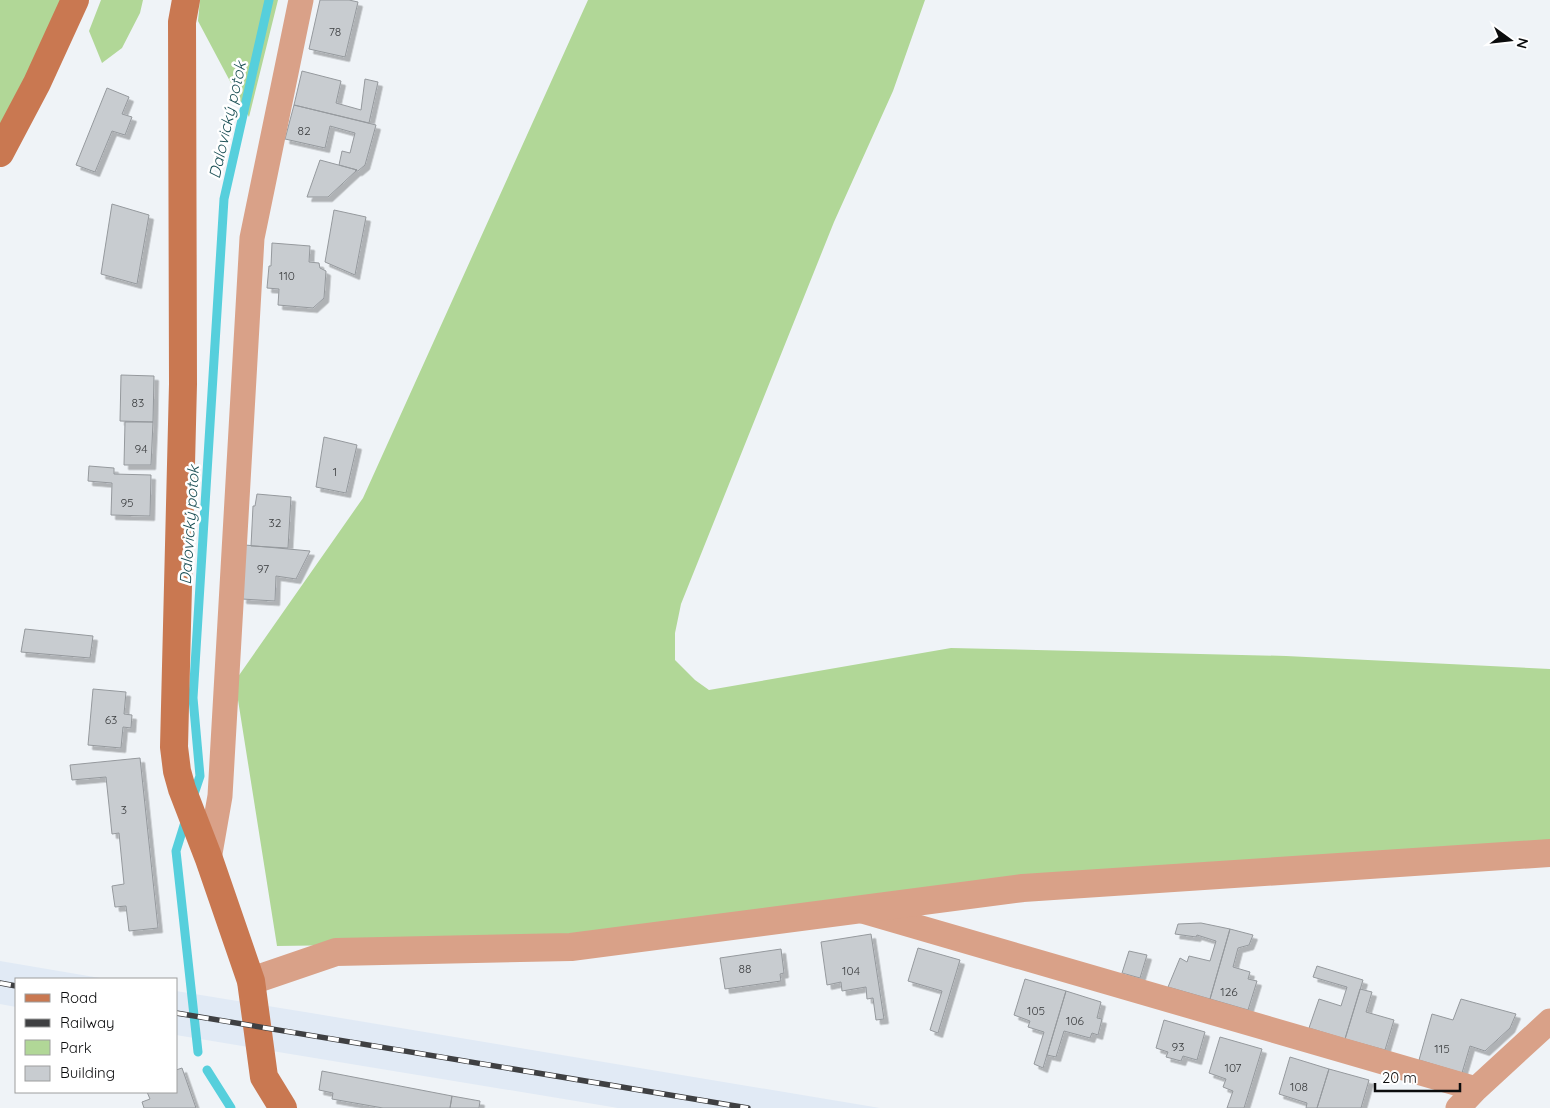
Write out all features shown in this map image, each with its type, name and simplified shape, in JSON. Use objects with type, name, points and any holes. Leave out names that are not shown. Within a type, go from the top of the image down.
[{"type":"main road","points":[[0,152],[37,83],[75,0]]},
{"type":"main road","points":[[186,0],[182,22],[183,384],[174,747],[177,771],[182,789],[209,859],[251,981],[264,1077],[283,1108]]},
{"type":"street","points":[[209,859],[220,796],[252,238],[301,0]]},
{"type":"street","points":[[251,981],[336,952],[571,947],[1023,888],[1550,853]]},
{"type":"street","points":[[858,910],[1476,1089]]},
{"type":"street","points":[[1458,1108],[1550,1021]]},
{"type":"shaded area","points":[[0,961],[100,978],[15,978],[15,1007],[0,1004]]},
{"type":"shaded area","points":[[178,991],[880,1108],[618,1108],[178,1035]]},
{"type":"green space","points":[[0,0],[68,0],[0,138]]},
{"type":"green space","points":[[101,0],[143,0],[140,13],[122,48],[102,63],[89,31]]},
{"type":"green space","points":[[200,0],[278,0],[249,117],[198,21]]},
{"type":"green space","points":[[588,0],[925,0],[893,91],[834,222],[681,604],[675,633],[675,660],[695,680],[709,690],[951,648],[1286,656],[1550,669],[1550,845],[559,942],[277,946],[235,681],[363,498]]},
{"type":"building","points":[[320,0],[349,0],[358,2],[345,57],[309,49]]},
{"type":"building","points":[[302,71],[341,81],[336,103],[361,110],[365,79],[378,82],[369,123],[294,105]]},
{"type":"building","points":[[107,88],[129,97],[122,114],[132,117],[125,135],[112,131],[95,172],[76,165]]},
{"type":"building","points":[[294,105],[376,125],[365,165],[358,171],[355,171],[357,170],[339,165],[342,151],[350,153],[355,133],[330,126],[325,148],[285,139]]},
{"type":"building","points":[[320,160],[357,170],[328,197],[307,197]]},
{"type":"building","points":[[112,204],[149,215],[137,284],[101,274]]},
{"type":"building","points":[[334,210],[366,217],[355,275],[325,262]]},
{"type":"building","points":[[272,243],[310,246],[309,262],[319,263],[320,268],[326,271],[324,298],[313,308],[278,305],[279,289],[267,288],[269,266],[271,266]]},
{"type":"building","points":[[121,375],[154,376],[153,422],[120,421]]},
{"type":"building","points":[[125,422],[153,422],[151,465],[124,465]]},
{"type":"building","points":[[324,437],[357,445],[346,493],[316,487]]},
{"type":"building","points":[[89,466],[114,468],[114,474],[151,475],[150,516],[111,515],[112,483],[88,481]]},
{"type":"building","points":[[257,494],[291,497],[288,548],[251,546],[253,506],[255,506]]},
{"type":"building","points":[[245,545],[310,551],[296,579],[276,576],[275,601],[242,599]]},
{"type":"building","points":[[25,629],[93,636],[90,658],[21,652]]},
{"type":"building","points":[[93,689],[126,692],[124,714],[132,715],[131,728],[123,727],[121,748],[88,745]]},
{"type":"building","points":[[140,758],[158,928],[129,931],[126,906],[115,907],[112,886],[124,884],[119,833],[112,834],[106,777],[72,780],[70,765]]},
{"type":"building","points":[[1201,923],[1230,929],[1210,999],[1168,987],[1180,958],[1187,962],[1189,956],[1210,961],[1216,941],[1197,935],[1196,937],[1175,934],[1178,924]]},
{"type":"building","points":[[1230,929],[1253,935],[1249,945],[1238,948],[1233,967],[1250,972],[1248,979],[1257,981],[1248,1010],[1210,999]]},
{"type":"building","points":[[871,934],[884,1019],[876,1020],[873,998],[867,999],[866,987],[842,991],[841,982],[827,985],[821,942]]},
{"type":"building","points":[[918,948],[960,960],[938,1033],[930,1030],[942,991],[908,981]]},
{"type":"building","points":[[781,949],[784,973],[780,974],[781,981],[725,989],[720,958]]},
{"type":"building","points":[[1129,951],[1147,955],[1140,978],[1122,973]]},
{"type":"building","points":[[1317,966],[1363,980],[1345,1039],[1309,1028],[1319,999],[1341,1006],[1347,987],[1313,977]]},
{"type":"building","points":[[1025,979],[1066,991],[1043,1068],[1034,1064],[1044,1032],[1028,1027],[1030,1021],[1014,1015]]},
{"type":"building","points":[[1360,989],[1372,992],[1366,1012],[1394,1020],[1385,1050],[1345,1039]]},
{"type":"building","points":[[1066,991],[1101,1002],[1097,1018],[1102,1019],[1098,1035],[1092,1033],[1090,1038],[1064,1031],[1056,1057],[1047,1055]]},
{"type":"building","points":[[1461,999],[1516,1014],[1510,1028],[1485,1051],[1470,1046],[1462,1073],[1419,1060],[1432,1014],[1453,1020]]},
{"type":"building","points":[[1164,1020],[1205,1032],[1197,1060],[1183,1056],[1181,1061],[1166,1057],[1168,1052],[1156,1048]]},
{"type":"building","points":[[1220,1037],[1262,1049],[1244,1108],[1227,1108],[1233,1091],[1223,1087],[1226,1079],[1209,1073]]},
{"type":"building","points":[[1290,1057],[1329,1069],[1317,1108],[1306,1108],[1307,1103],[1279,1094]]},
{"type":"building","points":[[182,1068],[196,1108],[144,1108],[142,1102],[150,1099],[147,1093],[178,1093],[178,1069]]},
{"type":"building","points":[[1329,1069],[1369,1080],[1361,1108],[1317,1108]]},
{"type":"building","points":[[322,1071],[452,1096],[450,1108],[383,1108],[332,1099],[333,1093],[319,1090]]},
{"type":"building","points":[[452,1096],[480,1101],[479,1108],[450,1108]]},
{"type":"waterway","name":"Dalovický potok","points":[[193,797],[200,776],[193,698],[224,199],[269,0]]},
{"type":"waterway","name":"Dalovický potok","points":[[186,819],[176,851],[198,1052]]},
{"type":"waterway","name":"Dalovický potok","points":[[207,1070],[231,1108]]},
{"type":"railway","points":[[0,983],[15,986]]},
{"type":"railway","points":[[178,1013],[748,1108]]}]
